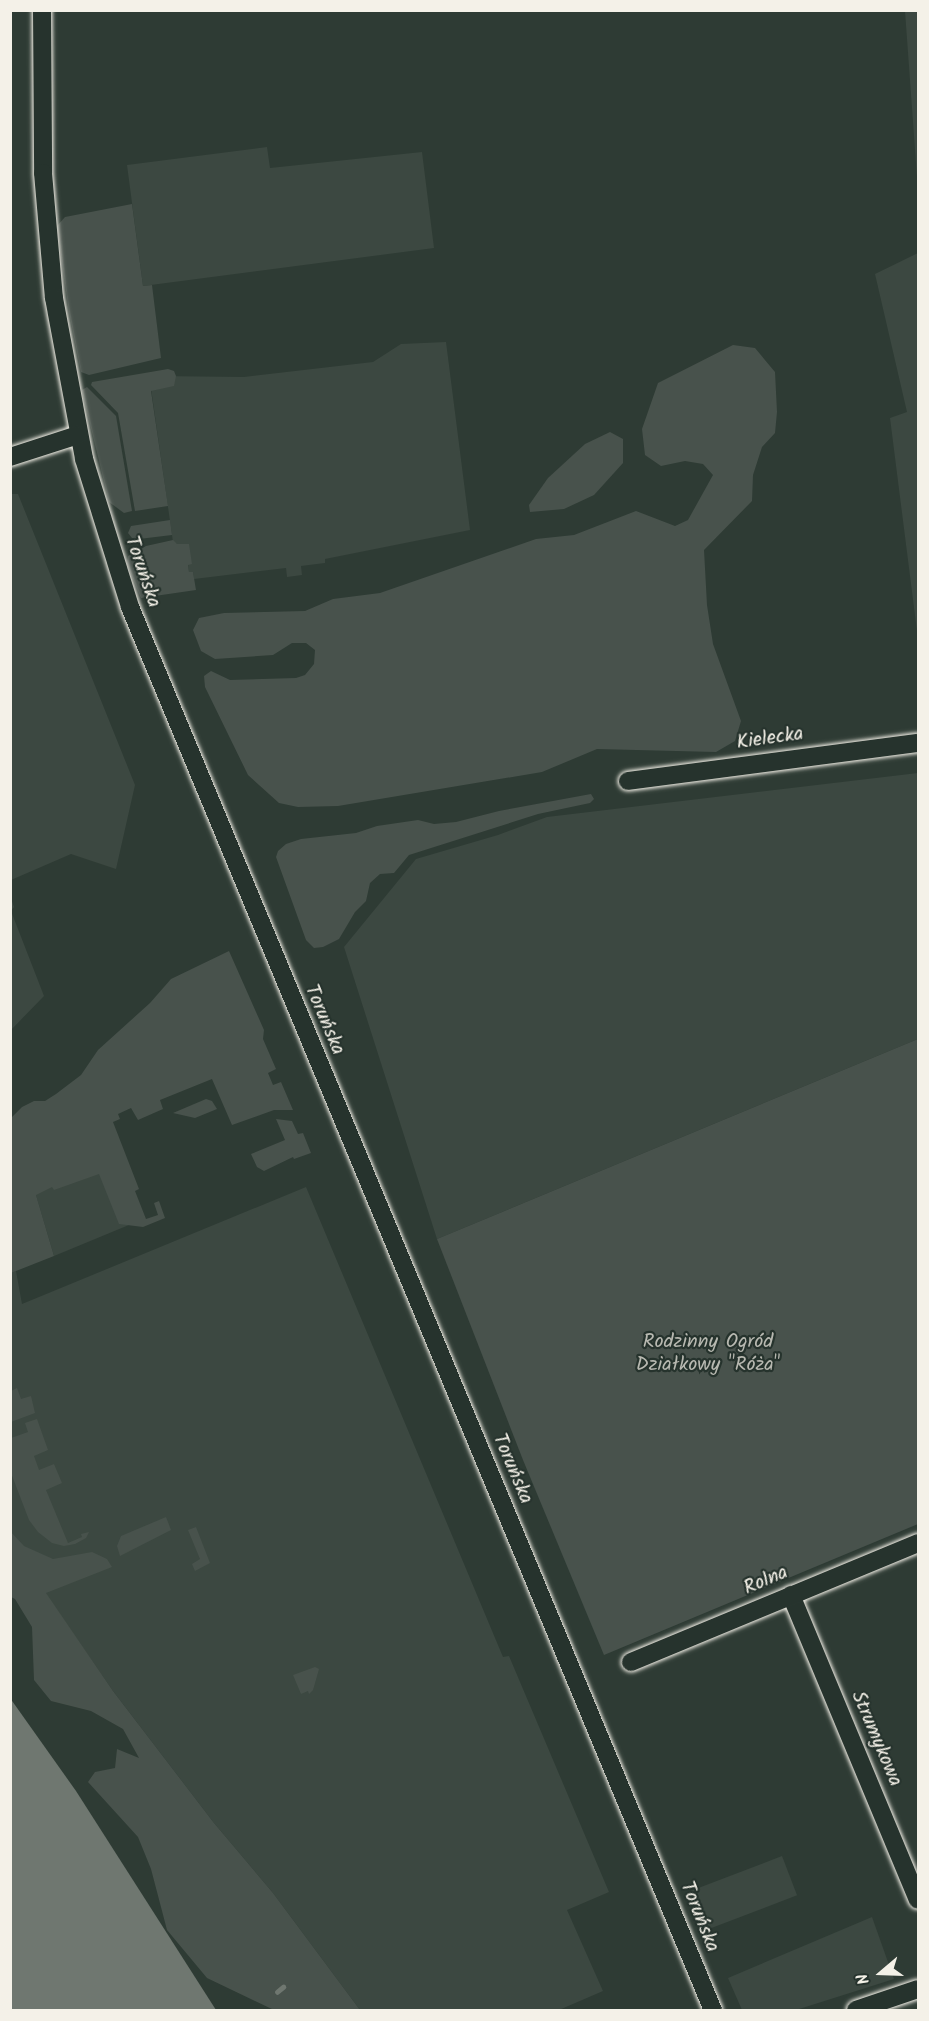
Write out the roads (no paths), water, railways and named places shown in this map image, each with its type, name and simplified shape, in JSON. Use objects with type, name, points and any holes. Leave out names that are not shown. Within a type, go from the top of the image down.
[{"type":"street","name":"Toruńska","points":[[42,10],[41,106],[47,234],[54,298],[78,435],[95,501],[150,659],[713,2010]]},
{"type":"street","points":[[10,457],[78,435]]},
{"type":"street","name":"Kielecka","points":[[628,781],[918,743]]},
{"type":"street","name":"Rolna","points":[[631,1662],[918,1544]]},
{"type":"street","name":"Strumykowa","points":[[791,1595],[918,1900]]},
{"type":"street","points":[[856,2010],[918,1989]]},
{"type":"waterway","points":[[277,1992],[283,1987]]},
{"type":"park label","name":"Rodzinny Ogród Działkowy \"Róża\"","points":[[708,1354]]}]
